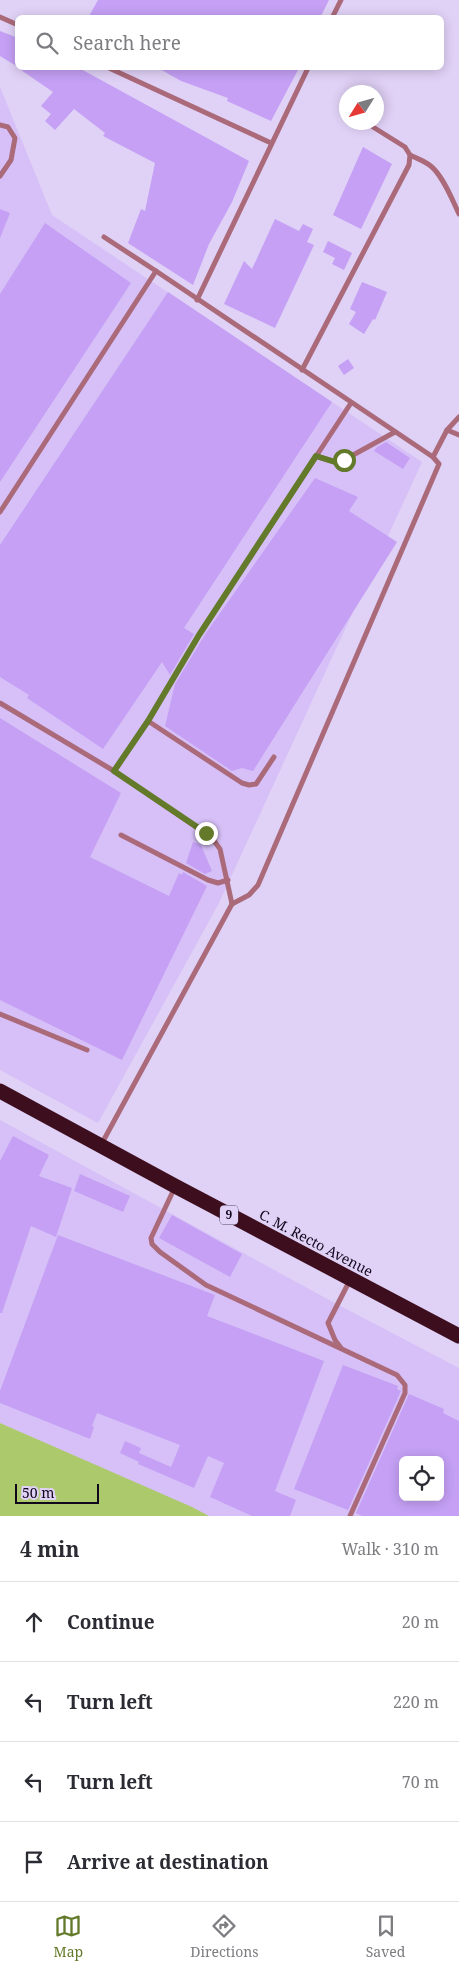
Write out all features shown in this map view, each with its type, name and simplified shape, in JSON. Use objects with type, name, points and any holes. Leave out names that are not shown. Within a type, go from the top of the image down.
[{"type":"highway","name":"C. M. Recto Avenue","points":[[0,1091],[350,1280],[459,1336]]},
{"type":"lane","points":[[334,15],[341,0]]},
{"type":"lane","points":[[0,16],[15,24]]},
{"type":"lane","points":[[113,70],[271,143]]},
{"type":"lane","points":[[197,300],[307,70]]},
{"type":"lane","points":[[0,125],[8,127],[15,138],[11,160],[0,176]]},
{"type":"lane","points":[[377,130],[405,147],[410,155],[427,163],[434,169],[447,189],[459,214]]},
{"type":"lane","points":[[302,370],[409,165],[410,155]]},
{"type":"lane","points":[[101,1145],[232,904],[249,895],[258,885],[438,467],[438,461],[433,457],[104,236]]},
{"type":"lane","points":[[0,512],[156,271]]},
{"type":"lane","points":[[114,771],[148,721],[199,635],[350,403]]},
{"type":"lane","points":[[433,457],[447,430],[459,417]]},
{"type":"lane","points":[[447,430],[459,436]]},
{"type":"lane","points":[[316,456],[335,462],[344,460],[395,432]]},
{"type":"lane","points":[[0,703],[114,771],[212,838],[220,849],[232,904]]},
{"type":"lane","points":[[148,721],[242,784],[256,784],[274,757]]},
{"type":"lane","points":[[121,835],[208,880],[218,882],[228,880]]},
{"type":"lane","points":[[0,1014],[87,1050]]},
{"type":"lane","points":[[175,1186],[151,1238],[152,1244],[160,1252],[206,1285],[397,1376],[405,1385],[405,1393],[350,1516]]},
{"type":"lane","points":[[342,1350],[335,1340],[328,1323],[350,1280]]},
{"type":"shaded area","points":[[0,87],[52,215],[422,462],[219,903],[98,1123],[0,1070]]},
{"type":"shaded area","points":[[0,1120],[331,1301],[459,1368],[459,1516],[209,1516],[0,1423]]},
{"type":"shaded area","points":[[0,1423],[192,1507],[209,1516],[0,1516]]},
{"type":"building","points":[[98,0],[329,0],[322,15],[90,15]]},
{"type":"building","points":[[0,31],[15,37],[15,65],[0,56]]},
{"type":"building","points":[[21,70],[83,70],[249,161],[232,202],[209,244],[193,285],[128,243],[141,209],[145,211],[155,163],[103,136],[105,133],[74,109],[55,130],[45,121],[51,114],[41,106],[53,92]]},
{"type":"building","points":[[162,70],[298,70],[271,121],[227,101],[228,98],[181,81]]},
{"type":"building","points":[[363,147],[392,164],[361,229],[333,215]]},
{"type":"building","points":[[0,209],[10,213],[0,238]]},
{"type":"building","points":[[275,219],[299,231],[303,224],[313,229],[307,242],[314,245],[275,328],[224,304],[244,261],[252,269]]},
{"type":"building","points":[[45,223],[131,283],[0,482],[0,294]]},
{"type":"building","points":[[328,241],[352,253],[344,270],[332,264],[335,258],[323,252]]},
{"type":"building","points":[[362,282],[387,292],[375,320],[373,319],[364,334],[349,324],[356,312],[350,309]]},
{"type":"building","points":[[168,292],[332,402],[184,628],[194,634],[170,675],[162,662],[103,749],[27,698],[29,695],[0,677],[0,545]]},
{"type":"building","points":[[348,359],[354,368],[344,375],[338,366]]},
{"type":"building","points":[[386,442],[410,458],[403,469],[374,451]]},
{"type":"building","points":[[315,478],[358,497],[349,511],[397,542],[253,771],[242,768],[232,771],[165,726],[175,684],[206,633]]},
{"type":"building","points":[[0,718],[121,793],[90,857],[169,896],[179,873],[182,875],[183,872],[207,886],[122,1060],[0,1000]]},
{"type":"building","points":[[193,842],[201,845],[212,871],[205,874],[186,863]]},
{"type":"building","points":[[13,1136],[49,1155],[39,1176],[72,1188],[56,1237],[31,1226],[2,1313],[0,1313],[0,1161]]},
{"type":"building","points":[[80,1174],[130,1196],[123,1212],[74,1191]]},
{"type":"building","points":[[172,1215],[242,1254],[230,1277],[159,1238]]},
{"type":"building","points":[[58,1235],[215,1295],[207,1316],[324,1361],[275,1491],[296,1500],[290,1516],[252,1516],[210,1497],[224,1463],[208,1456],[194,1488],[138,1464],[139,1462],[120,1453],[125,1441],[141,1448],[139,1453],[171,1467],[180,1445],[97,1413],[90,1439],[0,1403],[0,1391]]},
{"type":"building","points":[[343,1365],[398,1386],[397,1389],[401,1391],[348,1510],[294,1489]]},
{"type":"building","points":[[409,1394],[444,1409],[443,1413],[459,1421],[459,1516],[362,1516],[356,1513]]},
{"type":"route","points":[[206,833],[114,771],[148,721],[199,635],[316,456],[335,462],[344,460]]}]
